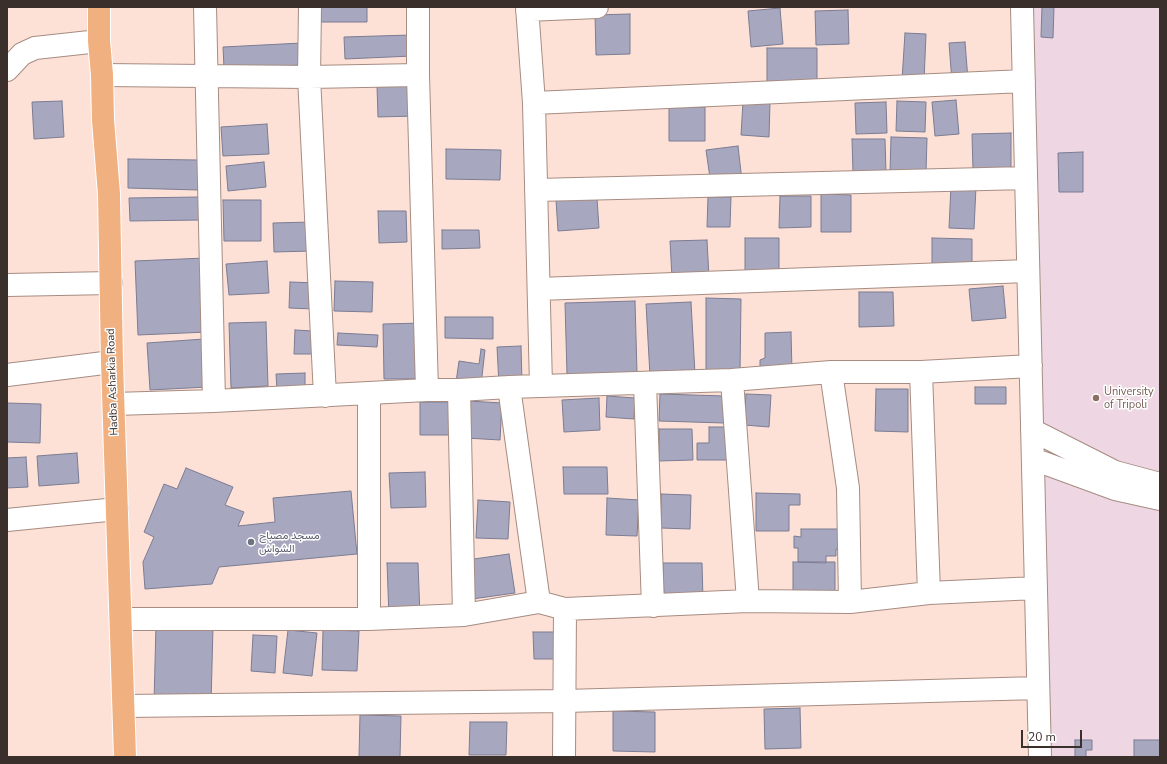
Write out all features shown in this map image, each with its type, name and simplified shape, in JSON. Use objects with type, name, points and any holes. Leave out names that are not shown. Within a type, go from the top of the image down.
[{"type":"main road","name":"Hadba Asharkia Road","points":[[99,7],[99,41],[102,75],[103,120],[109,194],[112,362],[125,757]]},
{"type":"street","points":[[205,7],[214,401]]},
{"type":"street","points":[[310,7],[310,77],[325,396]]},
{"type":"street","points":[[418,7],[418,74],[427,390]]},
{"type":"street","points":[[541,386],[534,103],[527,9],[597,7]]},
{"type":"street","points":[[1022,7],[1040,757]]},
{"type":"street","points":[[7,70],[22,54],[35,48],[99,41]]},
{"type":"street","points":[[102,75],[310,77],[418,74]]},
{"type":"street","points":[[534,103],[1024,81]]},
{"type":"street","points":[[536,190],[1026,178]]},
{"type":"street","points":[[538,289],[1028,271]]},
{"type":"street","points":[[7,285],[111,283]]},
{"type":"street","points":[[7,375],[112,362]]},
{"type":"street","points":[[114,404],[214,401],[427,390],[732,380],[830,372],[921,372],[1030,366]]},
{"type":"street","points":[[830,372],[848,488],[850,602]]},
{"type":"street","points":[[921,372],[929,593]]},
{"type":"street","points":[[732,380],[748,601]]},
{"type":"street","points":[[645,383],[653,606]]},
{"type":"street","points":[[509,387],[540,602]]},
{"type":"street","points":[[459,390],[464,615]]},
{"type":"street","points":[[369,393],[369,619]]},
{"type":"street","points":[[1032,430],[1115,472],[1160,484]]},
{"type":"street","points":[[1033,459],[1115,489],[1160,499]]},
{"type":"street","points":[[7,520],[118,509]]},
{"type":"street","points":[[121,619],[369,619],[464,615],[540,602],[565,609],[748,601],[850,602],[929,593],[1036,588]]},
{"type":"street","points":[[564,757],[565,609]]},
{"type":"street","points":[[124,706],[565,701],[1038,688]]},
{"type":"shaded area","name":"University of Tripoli","points":[[1022,7],[1160,7],[1160,757],[1040,757]]},
{"type":"building","points":[[321,7],[367,7],[367,22],[321,22]]},
{"type":"building","points":[[1042,7],[1054,7],[1053,38],[1041,37]]},
{"type":"building","points":[[780,8],[783,44],[751,47],[748,11]]},
{"type":"building","points":[[848,10],[849,44],[816,45],[815,11]]},
{"type":"building","points":[[630,14],[630,54],[596,55],[595,15]]},
{"type":"building","points":[[905,33],[926,34],[924,81],[902,80]]},
{"type":"building","points":[[411,35],[412,56],[345,59],[344,37]]},
{"type":"building","points":[[965,42],[968,80],[952,82],[949,43]]},
{"type":"building","points":[[302,43],[303,65],[224,68],[223,47]]},
{"type":"building","points":[[767,48],[817,48],[817,94],[767,94]]},
{"type":"building","points":[[416,85],[416,116],[378,117],[377,86]]},
{"type":"building","points":[[956,100],[959,134],[935,136],[932,102]]},
{"type":"building","points":[[62,101],[64,137],[34,139],[32,102]]},
{"type":"building","points":[[897,101],[926,102],[925,132],[896,131]]},
{"type":"building","points":[[743,102],[770,103],[769,137],[741,135]]},
{"type":"building","points":[[886,102],[887,133],[856,134],[855,103]]},
{"type":"building","points":[[669,107],[705,107],[705,141],[669,141]]},
{"type":"building","points":[[267,124],[269,154],[223,156],[221,127]]},
{"type":"building","points":[[1011,133],[1011,170],[973,170],[972,134]]},
{"type":"building","points":[[891,137],[927,138],[926,173],[890,172]]},
{"type":"building","points":[[852,139],[885,139],[886,172],[853,173]]},
{"type":"building","points":[[738,146],[742,181],[711,185],[706,150]]},
{"type":"building","points":[[446,149],[501,150],[500,180],[446,179]]},
{"type":"building","points":[[1083,152],[1083,192],[1059,192],[1058,153]]},
{"type":"building","points":[[128,159],[199,160],[198,190],[128,188]]},
{"type":"building","points":[[264,162],[266,187],[228,191],[226,166]]},
{"type":"building","points":[[951,186],[976,187],[974,229],[949,228]]},
{"type":"building","points":[[821,194],[851,195],[851,232],[821,232]]},
{"type":"building","points":[[780,196],[811,196],[811,227],[779,228]]},
{"type":"building","points":[[200,197],[201,220],[130,221],[129,198]]},
{"type":"building","points":[[708,197],[731,197],[730,227],[707,227]]},
{"type":"building","points":[[597,198],[599,228],[558,231],[556,200]]},
{"type":"building","points":[[223,200],[261,200],[261,241],[224,241]]},
{"type":"building","points":[[378,211],[406,211],[407,242],[379,243]]},
{"type":"building","points":[[312,222],[312,251],[274,252],[273,223]]},
{"type":"building","points":[[442,230],[479,230],[480,248],[442,249]]},
{"type":"building","points":[[745,238],[779,238],[779,276],[745,275]]},
{"type":"building","points":[[932,238],[972,239],[972,268],[932,267]]},
{"type":"building","points":[[707,240],[709,277],[672,278],[670,241]]},
{"type":"building","points":[[205,258],[208,332],[138,335],[135,261]]},
{"type":"building","points":[[267,261],[269,293],[229,295],[226,264]]},
{"type":"building","points":[[335,281],[373,282],[372,312],[334,311]]},
{"type":"building","points":[[290,282],[315,283],[314,309],[289,308]]},
{"type":"building","points":[[1003,286],[1006,318],[972,321],[969,289]]},
{"type":"building","points":[[859,292],[893,292],[894,326],[859,327]]},
{"type":"building","points":[[706,298],[741,299],[740,372],[706,372]]},
{"type":"building","points":[[635,301],[637,373],[567,375],[565,303]]},
{"type":"building","points":[[691,302],[695,374],[650,376],[646,304]]},
{"type":"building","points":[[445,317],[493,317],[493,339],[445,338]]},
{"type":"building","points":[[266,322],[268,386],[231,388],[229,323]]},
{"type":"building","points":[[423,323],[424,379],[384,379],[383,324]]},
{"type":"building","points":[[295,330],[313,331],[312,354],[294,354]]},
{"type":"building","points":[[791,332],[792,371],[760,371],[760,360],[765,358],[765,333]]},
{"type":"building","points":[[338,333],[378,335],[377,347],[337,345]]},
{"type":"building","points":[[204,339],[207,387],[150,390],[147,343]]},
{"type":"building","points":[[521,346],[522,383],[499,385],[497,347]]},
{"type":"building","points":[[481,349],[485,350],[481,385],[456,382],[459,361],[479,364]]},
{"type":"building","points":[[305,373],[305,389],[277,390],[276,374]]},
{"type":"building","points":[[975,387],[1006,387],[1006,404],[975,404]]},
{"type":"building","points":[[876,389],[908,389],[908,432],[875,431]]},
{"type":"building","points":[[660,394],[725,396],[724,423],[659,421]]},
{"type":"building","points":[[746,394],[771,395],[769,427],[744,425]]},
{"type":"building","points":[[607,396],[635,398],[634,419],[606,417]]},
{"type":"building","points":[[599,398],[600,430],[564,432],[562,400]]},
{"type":"building","points":[[468,401],[502,403],[500,440],[466,438]]},
{"type":"building","points":[[420,402],[450,402],[450,435],[420,435]]},
{"type":"building","points":[[7,403],[41,404],[40,443],[7,442]]},
{"type":"building","points":[[709,427],[731,427],[731,460],[697,460],[697,443],[709,443]]},
{"type":"building","points":[[659,429],[692,429],[693,460],[659,461]]},
{"type":"building","points":[[77,453],[79,483],[39,486],[37,456]]},
{"type":"building","points":[[26,457],[28,487],[7,488],[7,458]]},
{"type":"building","points":[[563,467],[607,467],[608,494],[564,494]]},
{"type":"building","points":[[186,468],[233,487],[225,505],[244,512],[238,526],[275,522],[273,498],[351,491],[357,554],[219,567],[212,584],[145,589],[143,562],[154,537],[144,532],[164,484],[177,489]]},
{"type":"building","points":[[425,472],[426,507],[391,508],[389,473]]},
{"type":"building","points":[[756,493],[800,494],[800,505],[789,505],[789,531],[756,531]]},
{"type":"building","points":[[661,494],[691,495],[690,529],[661,528]]},
{"type":"building","points":[[607,498],[639,500],[637,536],[606,535]]},
{"type":"building","points":[[478,500],[510,502],[508,539],[476,538]]},
{"type":"building","points":[[801,529],[842,529],[842,550],[836,549],[836,556],[826,556],[826,563],[798,562],[798,548],[794,548],[794,536],[801,537]]},
{"type":"building","points":[[509,554],[515,593],[472,599],[467,560]]},
{"type":"building","points":[[793,562],[835,562],[835,596],[793,596]]},
{"type":"building","points":[[387,563],[418,563],[420,616],[389,617]]},
{"type":"building","points":[[663,563],[702,563],[703,600],[664,601]]},
{"type":"building","points":[[156,625],[213,627],[211,704],[154,702]]},
{"type":"building","points":[[288,630],[317,633],[312,676],[283,673]]},
{"type":"building","points":[[323,630],[359,631],[357,671],[322,670]]},
{"type":"building","points":[[533,632],[558,632],[559,659],[534,659]]},
{"type":"building","points":[[253,635],[277,636],[275,673],[251,671]]},
{"type":"building","points":[[800,708],[801,748],[765,749],[764,709]]},
{"type":"building","points":[[613,711],[655,712],[655,752],[613,751]]},
{"type":"building","points":[[360,715],[401,716],[400,757],[359,757]]},
{"type":"building","points":[[470,722],[507,722],[506,755],[469,755]]},
{"type":"building","points":[[1075,740],[1092,740],[1092,750],[1086,750],[1086,757],[1075,757]]},
{"type":"building","points":[[1134,740],[1160,740],[1160,757],[1134,757]]},
{"type":"place","name":"University of Tripoli","points":[[1096,398]]},
{"type":"place","name":"مسجد مصباح الشواش","points":[[251,542]]}]
